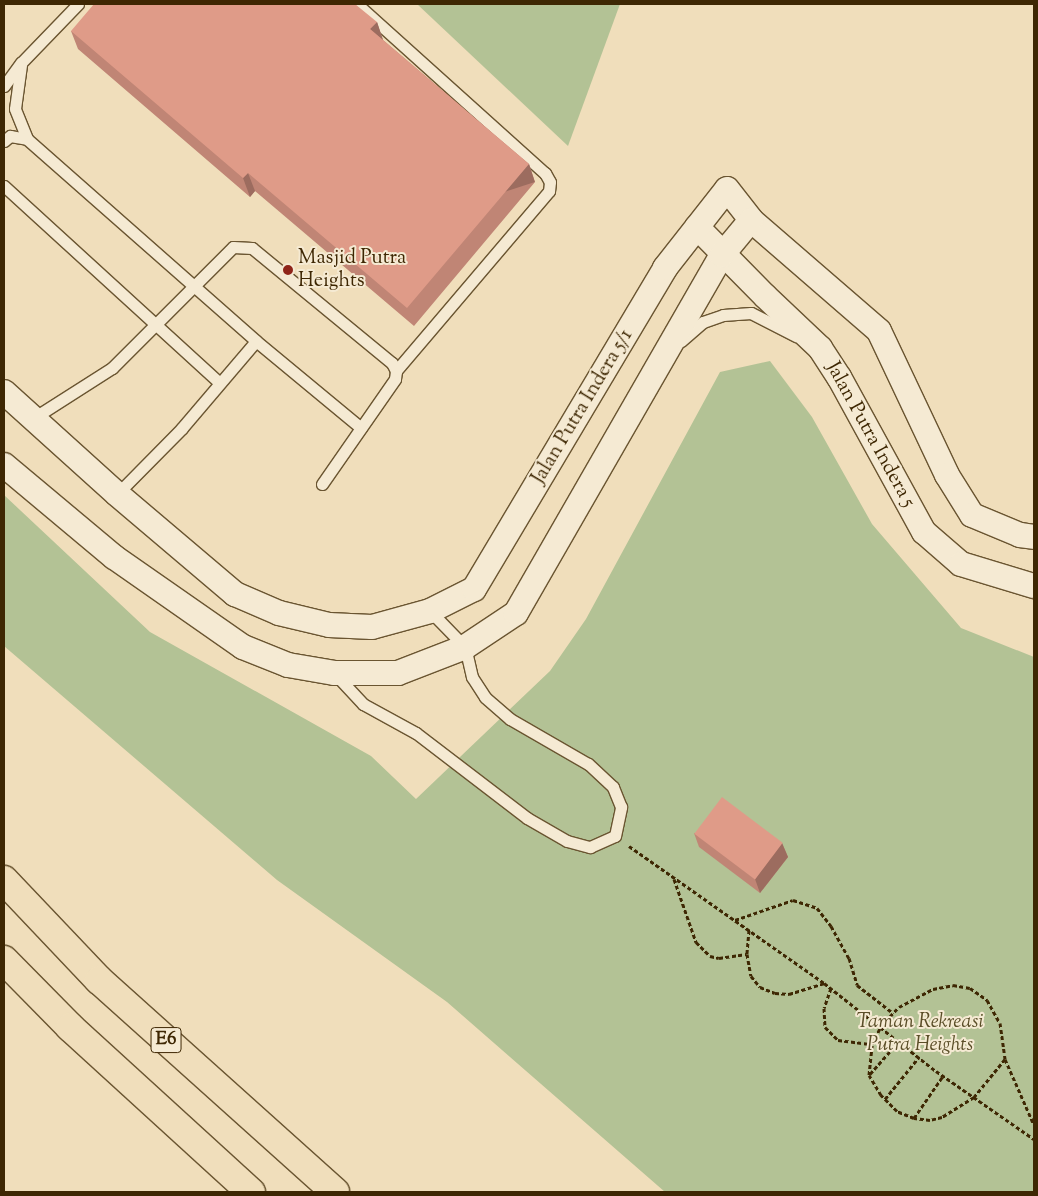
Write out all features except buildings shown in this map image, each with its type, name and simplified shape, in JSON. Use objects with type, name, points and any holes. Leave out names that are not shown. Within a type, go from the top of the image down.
[{"type":"highway","name":"E6","points":[[4,880],[99,980],[336,1192]]},
{"type":"highway","points":[[4,960],[70,1027],[251,1192]]},
{"type":"street","name":"Jalan Putra Indera 5/1","points":[[4,392],[117,494],[235,594],[279,613],[329,625],[372,628],[430,611],[474,589],[665,268],[727,189],[751,220]]},
{"type":"street","points":[[4,465],[114,557],[244,648],[288,665],[335,673],[398,673],[465,647],[516,613],[722,255],[751,220],[879,331],[947,475],[972,515],[1020,535],[1034,537]]},
{"type":"street","name":"Jalan Putra Indera 5","points":[[696,227],[722,255],[820,348],[839,377],[924,532],[961,564],[1034,586]]},
{"type":"lane","points":[[4,86],[21,64],[78,4]]},
{"type":"lane","points":[[357,4],[545,173],[550,182],[549,191],[396,371]]},
{"type":"lane","points":[[21,64],[15,109],[27,139],[256,340],[361,428]]},
{"type":"lane","points":[[4,141],[10,136],[27,139]]},
{"type":"lane","points":[[4,186],[220,382]]},
{"type":"lane","points":[[32,419],[112,368],[158,325],[234,247],[252,248],[392,363],[396,371],[396,379],[322,484]]},
{"type":"lane","points":[[662,358],[703,322],[729,314],[751,313],[820,348]]},
{"type":"lane","points":[[117,494],[182,428],[256,340]]},
{"type":"lane","points":[[335,673],[363,704],[416,733],[526,818],[567,841],[590,848],[615,836],[621,807],[613,787],[588,764],[510,719],[485,697],[472,677],[465,647],[430,611]]},
{"type":"path","points":[[615,836],[831,988],[943,1076],[1034,1140]]},
{"type":"path","points":[[674,879],[696,942],[710,956],[719,958],[747,954]]},
{"type":"path","points":[[735,920],[793,900],[816,908],[831,926],[849,958],[858,985],[893,1013]]},
{"type":"path","points":[[749,930],[747,954],[751,976],[760,987],[775,993],[789,994],[824,983]]},
{"type":"path","points":[[1005,1060],[974,1097],[942,1117],[930,1120],[914,1118],[897,1111],[885,1100],[869,1075],[872,1044],[881,1026],[899,1007],[933,989],[953,986],[970,988],[987,1000],[1000,1023],[1005,1060],[1034,1125]]},
{"type":"path","points":[[831,988],[824,1008],[825,1027],[838,1040],[872,1044]]},
{"type":"path","points":[[869,1075],[898,1040]]},
{"type":"path","points":[[885,1100],[919,1057]]},
{"type":"path","points":[[914,1118],[943,1076]]},
{"type":"green space","points":[[417,4],[620,4],[568,146]]},
{"type":"green space","name":"Taman Rekreasi Putra Heights","points":[[770,361],[812,417],[872,524],[961,628],[1034,657],[1034,1192],[665,1192],[447,1002],[277,880],[4,646],[4,495],[150,632],[371,756],[416,799],[550,671],[586,619],[720,372]]},
{"type":"place","name":"Masjid Putra Heights","points":[[288,270]]}]
